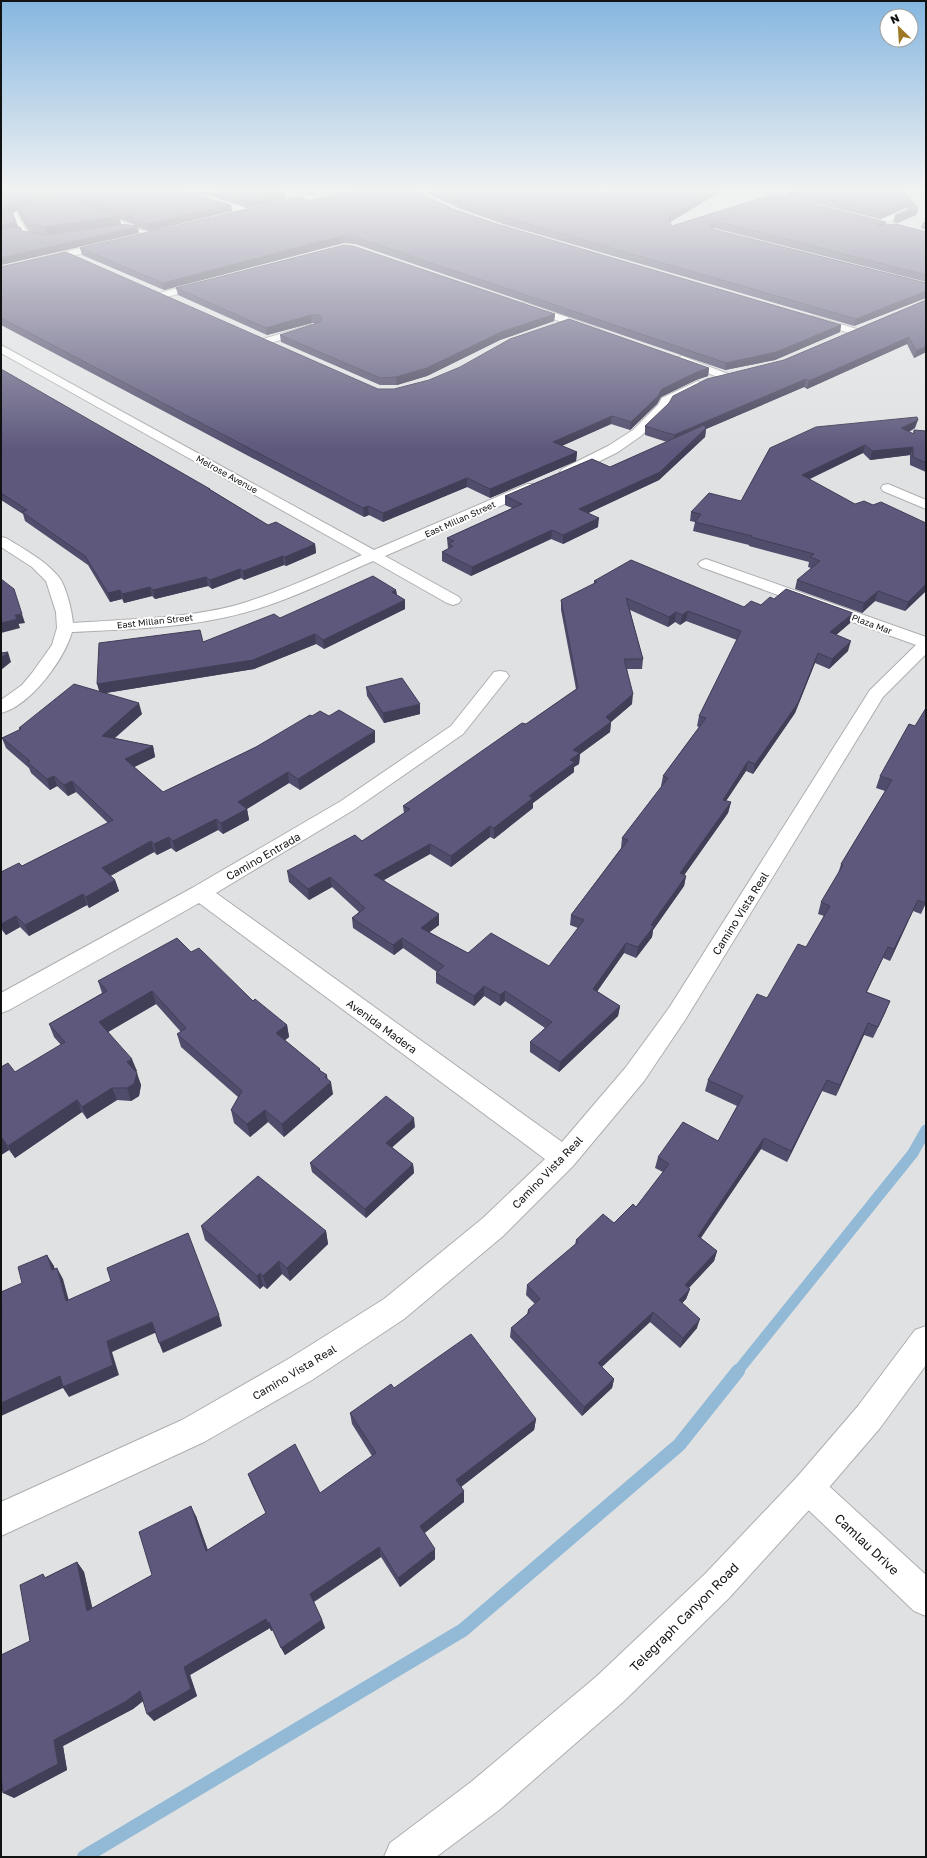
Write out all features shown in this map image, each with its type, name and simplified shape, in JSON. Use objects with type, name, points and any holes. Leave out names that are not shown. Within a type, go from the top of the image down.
[{"type":"street","points":[[177,301],[159,293],[215,281]]},
{"type":"street","points":[[515,302],[603,333]]},
{"type":"street","points":[[804,317],[858,329],[833,340]]},
{"type":"street","points":[[555,326],[570,321]]},
{"type":"street","points":[[267,341],[316,326]]},
{"type":"street","points":[[255,336],[280,347]]},
{"type":"street","name":"Melrose Avenue","points":[[1,348],[453,600]]},
{"type":"street","name":"East Millan Street","points":[[64,628],[174,621],[239,610],[289,592],[550,480],[613,449],[637,433],[663,407],[666,401],[701,383],[730,374],[672,356]]},
{"type":"street","points":[[888,488],[926,505]]},
{"type":"street","points":[[1,541],[38,564],[53,580],[64,612],[64,628],[60,645],[38,677],[28,688],[1,708]]},
{"type":"street","name":"Plaza Mar","points":[[706,564],[926,644]]},
{"type":"street","name":"Camino Vista Real","points":[[1,1519],[193,1431],[301,1369],[394,1309],[492,1227],[564,1158],[635,1074],[677,1014],[876,694],[926,644]]},
{"type":"street","name":"Camino Entrada","points":[[1,1004],[200,893],[348,805],[457,730],[500,676]]},
{"type":"street","name":"Avenida Madera","points":[[200,893],[564,1158]]},
{"type":"street","name":"Telegraph Canyon Road","points":[[404,1857],[485,1796],[610,1689],[718,1586],[808,1488],[869,1417],[926,1340]]},
{"type":"street","name":"Camlau Drive","points":[[808,1488],[926,1599]]},
{"type":"building","points":[[1,278],[125,278],[378,389],[394,389],[429,380],[460,367],[510,339],[569,319],[709,368],[697,372],[662,389],[658,396],[631,422],[612,416],[553,442],[577,452],[575,453],[490,489],[467,478],[383,513],[368,506],[363,508],[1,318]]},
{"type":"building","points":[[150,278],[183,278],[163,283]]},
{"type":"building","points":[[216,278],[447,278],[555,314],[501,332],[427,368],[396,377],[380,378],[280,335],[320,322],[322,318],[319,315],[311,315],[266,328],[176,288]]},
{"type":"building","points":[[475,278],[680,278],[841,325],[776,352],[726,363]]},
{"type":"building","points":[[713,278],[905,278],[926,283],[926,291],[856,319]]},
{"type":"building","points":[[926,300],[926,346],[916,351],[909,337],[809,381],[806,379],[674,435],[645,426],[669,403],[673,396],[707,379],[784,360]]},
{"type":"building","points":[[1,369],[210,489],[268,525],[276,522],[315,544],[285,557],[283,556],[243,571],[240,569],[210,580],[206,577],[153,590],[150,587],[122,594],[120,590],[108,593],[85,556],[22,512],[27,510],[1,493]]},
{"type":"building","points":[[917,417],[918,420],[901,428],[914,434],[914,430],[926,431],[926,463],[913,457],[913,447],[872,451],[865,445],[802,475],[855,504],[864,501],[873,505],[881,502],[926,523],[926,584],[908,602],[878,591],[864,603],[797,580],[820,561],[810,557],[814,554],[751,537],[752,536],[695,522],[701,514],[691,512],[709,493],[741,501],[770,448],[816,427]]},
{"type":"building","points":[[704,425],[706,428],[660,472],[579,509],[599,518],[563,535],[552,530],[472,567],[442,552],[453,546],[448,544],[454,541],[447,538],[522,504],[505,496],[592,459],[610,467]]},
{"type":"building","points":[[631,560],[744,607],[751,601],[761,605],[770,597],[774,599],[786,589],[853,613],[830,632],[851,641],[832,659],[818,653],[798,703],[755,764],[748,761],[723,800],[731,802],[680,873],[686,876],[651,925],[654,926],[638,947],[626,943],[593,989],[620,1006],[560,1062],[530,1042],[552,1022],[505,991],[500,995],[484,986],[474,996],[436,973],[444,966],[402,938],[393,945],[352,918],[365,908],[330,877],[308,889],[287,871],[355,835],[362,841],[410,809],[403,806],[522,723],[526,724],[578,688],[561,600],[597,582],[594,581]],"holes":[[[626,598],[669,617],[676,612],[682,615],[688,611],[741,631],[699,716],[706,718],[663,776],[668,778],[622,838],[628,840],[571,915],[584,920],[549,966],[491,933],[468,953],[421,928],[439,914],[374,875],[430,844],[451,856],[490,826],[494,828],[533,798],[529,796],[575,762],[570,760],[580,753],[573,750],[611,722],[606,717],[633,694],[624,659],[643,659]]]},
{"type":"building","points":[[373,576],[396,590],[392,592],[405,600],[323,640],[315,634],[253,660],[97,684],[99,643],[200,630],[203,642],[274,614],[280,618]]},
{"type":"building","points":[[1,579],[14,589],[22,614],[15,615],[17,619],[1,623]]},
{"type":"building","points":[[8,652],[1,658],[1,653]]},
{"type":"building","points":[[402,678],[420,704],[383,713],[366,687]]},
{"type":"building","points":[[74,684],[139,703],[102,736],[153,746],[125,759],[163,792],[256,747],[310,715],[312,716],[320,711],[329,716],[339,710],[375,731],[298,779],[288,772],[238,802],[247,809],[221,823],[216,819],[173,841],[169,837],[154,844],[151,841],[102,868],[115,880],[86,897],[83,894],[25,925],[16,916],[1,924],[1,872],[19,863],[22,866],[113,820],[72,781],[64,785],[54,776],[47,779],[27,762],[30,761],[2,738],[21,729],[19,728]]},
{"type":"building","points":[[926,708],[926,903],[918,900],[894,949],[888,947],[866,992],[890,1001],[878,1027],[868,1023],[840,1085],[827,1080],[791,1151],[764,1138],[698,1236],[717,1251],[685,1285],[690,1289],[679,1300],[700,1319],[683,1338],[653,1312],[598,1363],[614,1379],[584,1407],[511,1328],[530,1312],[528,1310],[540,1299],[527,1285],[578,1242],[576,1240],[603,1214],[614,1223],[633,1204],[636,1207],[669,1164],[658,1157],[683,1122],[718,1141],[743,1096],[708,1080],[757,994],[767,998],[798,944],[806,947],[830,906],[821,902],[843,865],[841,864],[892,780],[880,776],[909,724],[915,726]]},
{"type":"building","points":[[177,938],[191,952],[199,948],[253,1001],[255,999],[287,1025],[276,1033],[320,1069],[319,1070],[327,1075],[325,1077],[331,1082],[282,1124],[265,1110],[247,1124],[231,1110],[242,1091],[177,1034],[186,1028],[152,991],[99,1022],[132,1059],[127,1062],[137,1073],[134,1084],[127,1088],[112,1088],[82,1107],[77,1100],[8,1146],[2,1138],[1,1139],[1,1067],[8,1063],[15,1072],[65,1042],[49,1024],[107,991],[98,981]]},
{"type":"building","points":[[386,1096],[414,1118],[386,1143],[413,1164],[365,1209],[310,1163]]},
{"type":"building","points":[[258,1176],[326,1231],[287,1268],[279,1261],[263,1276],[260,1273],[257,1276],[201,1226]]},
{"type":"building","points":[[188,1233],[219,1315],[159,1343],[152,1322],[107,1341],[113,1365],[63,1387],[60,1376],[1,1403],[1,1292],[22,1283],[18,1267],[47,1255],[52,1270],[57,1268],[66,1301],[111,1281],[107,1268]]},
{"type":"building","points":[[471,1334],[536,1419],[456,1480],[464,1491],[420,1526],[435,1549],[398,1578],[379,1547],[310,1594],[322,1620],[281,1648],[269,1622],[267,1623],[266,1619],[184,1667],[191,1689],[147,1714],[140,1691],[125,1702],[54,1740],[58,1764],[3,1793],[1,1777],[1,1655],[30,1641],[20,1585],[43,1574],[45,1578],[77,1562],[87,1611],[152,1575],[139,1532],[191,1506],[206,1551],[266,1513],[248,1474],[295,1444],[320,1493],[376,1453],[350,1413],[391,1384],[394,1388]]},
{"type":"waterway","points":[[737,1372],[913,1153],[926,1130]]},
{"type":"waterway","points":[[84,1857],[463,1630],[679,1445],[738,1371]]}]
